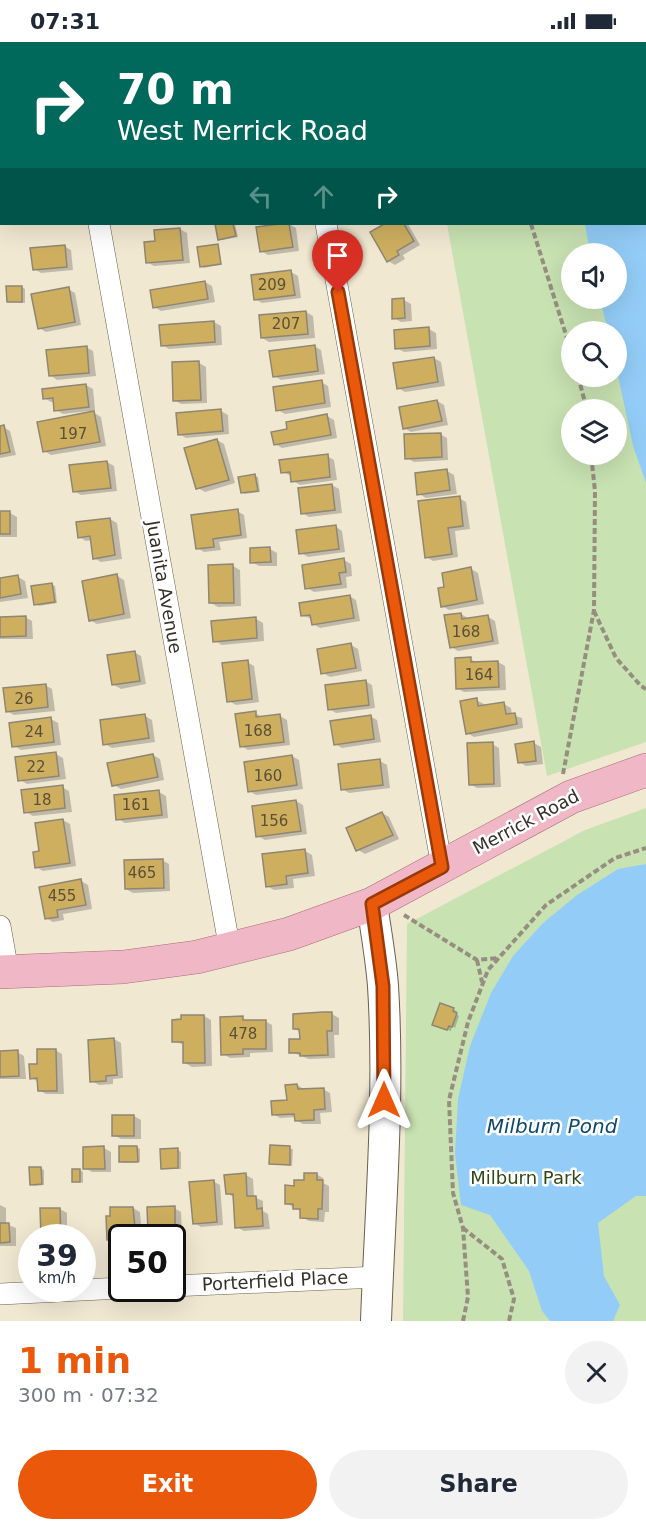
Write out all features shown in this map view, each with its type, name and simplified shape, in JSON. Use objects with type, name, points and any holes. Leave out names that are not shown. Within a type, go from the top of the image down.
[{"type":"main road","name":"Merrick Road","points":[[4,972],[123,967],[197,957],[289,934],[376,903],[571,796],[646,770]]},
{"type":"main road","points":[[376,903],[383,986],[384,1036],[384,1121],[376,1321]]},
{"type":"street","name":"Juanita Avenue","points":[[99,225],[230,950]]},
{"type":"street","points":[[326,225],[442,867]]},
{"type":"street","points":[[0,926],[4,972]]},
{"type":"street","name":"Porterfield Place","points":[[186,1285],[378,1277]]},
{"type":"street","points":[[0,1294],[108,1289]]},
{"type":"path","points":[[531,225],[562,321]]},
{"type":"path","points":[[557,804],[594,610],[595,490],[592,465]]},
{"type":"path","points":[[594,610],[616,658],[641,687],[646,688]]},
{"type":"path","points":[[463,1321],[468,1297],[463,1228],[453,1193],[449,1100],[468,1022],[488,970],[546,905],[615,858],[646,848]]},
{"type":"path","points":[[376,903],[477,960],[499,958]]},
{"type":"path","points":[[477,960],[483,984]]},
{"type":"path","points":[[463,1228],[502,1259],[514,1299],[509,1321]]},
{"type":"green space","points":[[447,225],[646,225],[646,742],[547,776]]},
{"type":"green space","name":"Milburn Park","points":[[646,808],[646,1321],[403,1321],[407,924],[585,830]]},
{"type":"water","points":[[585,225],[646,225],[646,483],[633,446],[627,418],[627,399],[623,399],[620,387],[627,387],[627,321],[606,321],[602,309],[627,309],[627,243],[588,243]]},
{"type":"water","name":"Milburn Pond","points":[[646,864],[646,1196],[636,1196],[598,1223],[604,1276],[620,1305],[613,1321],[550,1321],[542,1311],[529,1271],[490,1215],[461,1205],[455,1154],[458,1099],[470,1046],[491,993],[513,956],[543,923],[577,895],[618,869]]},
{"type":"building","points":[[215,225],[233,225],[236,236],[218,240]]},
{"type":"building","points":[[289,225],[293,247],[260,252],[256,227]]},
{"type":"building","points":[[382,225],[405,225],[414,241],[397,251],[399,255],[387,262],[370,232]]},
{"type":"building","points":[[180,228],[183,260],[146,263],[144,242],[155,241],[154,230]]},
{"type":"building","points":[[218,244],[221,264],[200,267],[197,247]]},
{"type":"building","points":[[65,245],[67,267],[33,270],[30,248]]},
{"type":"building","points":[[291,270],[295,295],[254,300],[251,275]]},
{"type":"building","points":[[205,281],[208,299],[153,308],[150,290]]},
{"type":"building","points":[[6,286],[22,286],[22,302],[7,302]]},
{"type":"building","points":[[69,287],[75,322],[38,329],[31,294]]},
{"type":"building","points":[[404,298],[405,318],[392,319],[392,299]]},
{"type":"building","points":[[306,311],[308,334],[261,338],[259,315]]},
{"type":"building","points":[[214,321],[215,342],[161,346],[159,325]]},
{"type":"building","points":[[429,327],[430,346],[395,349],[394,330]]},
{"type":"building","points":[[315,345],[318,371],[273,377],[269,351]]},
{"type":"building","points":[[87,346],[89,373],[49,376],[46,350]]},
{"type":"building","points":[[434,357],[438,382],[397,389],[393,363]]},
{"type":"building","points":[[199,361],[201,400],[173,401],[172,362]]},
{"type":"building","points":[[322,380],[325,403],[276,411],[273,387]]},
{"type":"building","points":[[86,384],[89,407],[54,411],[53,398],[43,399],[42,389]]},
{"type":"building","points":[[437,400],[442,421],[403,429],[399,407]]},
{"type":"building","points":[[221,409],[223,431],[178,435],[176,413]]},
{"type":"building","points":[[94,411],[100,442],[43,452],[37,422]]},
{"type":"building","points":[[327,414],[331,435],[274,445],[271,432],[287,429],[286,422]]},
{"type":"building","points":[[4,425],[10,452],[0,454],[0,426]]},
{"type":"building","points":[[441,433],[442,457],[405,459],[404,434]]},
{"type":"building","points":[[217,439],[229,480],[196,489],[184,448]]},
{"type":"building","points":[[328,454],[330,477],[291,482],[290,472],[281,473],[279,460]]},
{"type":"building","points":[[107,461],[111,488],[73,492],[69,465]]},
{"type":"building","points":[[447,469],[450,490],[417,495],[415,473]]},
{"type":"building","points":[[255,474],[258,491],[241,493],[238,477]]},
{"type":"building","points":[[332,484],[335,510],[301,514],[298,488]]},
{"type":"building","points":[[460,496],[463,526],[448,528],[452,554],[425,558],[418,501]]},
{"type":"building","points":[[238,509],[241,535],[213,539],[214,547],[196,549],[191,515]]},
{"type":"building","points":[[0,511],[10,511],[10,534],[0,534]]},
{"type":"building","points":[[110,518],[115,555],[93,559],[90,536],[78,538],[76,522]]},
{"type":"building","points":[[336,525],[339,549],[299,554],[296,530]]},
{"type":"building","points":[[270,547],[271,562],[250,563],[250,548]]},
{"type":"building","points":[[344,558],[346,572],[339,573],[341,584],[305,589],[302,565]]},
{"type":"building","points":[[233,564],[234,603],[209,603],[208,565]]},
{"type":"building","points":[[471,567],[477,600],[441,607],[438,588],[444,587],[442,573]]},
{"type":"building","points":[[117,574],[124,614],[89,621],[82,581]]},
{"type":"building","points":[[18,575],[21,594],[0,598],[0,578]]},
{"type":"building","points":[[52,583],[55,602],[34,605],[31,586]]},
{"type":"building","points":[[350,595],[354,618],[312,625],[310,615],[301,616],[299,603]]},
{"type":"building","points":[[461,613],[462,619],[488,615],[493,641],[450,648],[444,615]]},
{"type":"building","points":[[26,616],[26,636],[0,637],[0,617]]},
{"type":"building","points":[[256,617],[257,638],[213,642],[211,621]]},
{"type":"building","points":[[351,643],[356,668],[321,674],[317,649]]},
{"type":"building","points":[[135,651],[140,681],[112,685],[107,655]]},
{"type":"building","points":[[471,657],[471,662],[498,661],[499,687],[456,689],[455,658]]},
{"type":"building","points":[[248,660],[252,699],[227,702],[222,663]]},
{"type":"building","points":[[366,680],[369,705],[328,710],[325,685]]},
{"type":"building","points":[[46,684],[48,707],[6,712],[3,688]]},
{"type":"building","points":[[477,698],[478,706],[504,702],[506,714],[515,713],[517,724],[466,734],[460,701]]},
{"type":"building","points":[[256,711],[256,717],[280,714],[284,742],[240,747],[235,714]]},
{"type":"building","points":[[145,714],[149,738],[103,745],[100,720]]},
{"type":"building","points":[[371,715],[374,739],[334,745],[330,721]]},
{"type":"building","points":[[51,717],[54,742],[12,747],[9,723]]},
{"type":"building","points":[[534,741],[536,761],[518,763],[515,744]]},
{"type":"building","points":[[493,742],[494,784],[469,785],[467,743]]},
{"type":"building","points":[[56,752],[59,776],[18,781],[15,757]]},
{"type":"building","points":[[153,754],[158,777],[112,786],[107,763]]},
{"type":"building","points":[[292,755],[297,785],[248,792],[244,762]]},
{"type":"building","points":[[380,759],[383,785],[341,790],[338,764]]},
{"type":"building","points":[[63,785],[65,808],[24,813],[21,790]]},
{"type":"building","points":[[159,790],[162,815],[116,820],[114,795]]},
{"type":"building","points":[[296,800],[301,831],[256,837],[252,806]]},
{"type":"building","points":[[382,812],[393,835],[356,851],[346,828]]},
{"type":"building","points":[[63,819],[70,863],[35,868],[33,852],[39,851],[35,823]]},
{"type":"building","points":[[305,849],[308,873],[286,876],[287,884],[266,887],[262,854]]},
{"type":"building","points":[[163,859],[164,888],[125,889],[124,860]]},
{"type":"building","points":[[81,879],[86,905],[57,910],[58,917],[45,919],[39,887]]},
{"type":"building","points":[[440,1003],[454,1008],[453,1011],[457,1013],[452,1027],[449,1026],[447,1030],[432,1025]]},
{"type":"building","points":[[332,1012],[332,1031],[327,1031],[328,1055],[300,1056],[300,1053],[289,1053],[289,1039],[300,1039],[299,1029],[293,1029],[293,1014]]},
{"type":"building","points":[[181,1015],[204,1015],[205,1063],[183,1063],[183,1042],[172,1042],[172,1020],[181,1019]]},
{"type":"building","points":[[243,1016],[243,1020],[266,1020],[266,1049],[243,1049],[243,1054],[221,1055],[220,1017]]},
{"type":"building","points":[[114,1038],[117,1075],[106,1076],[106,1081],[90,1082],[88,1040]]},
{"type":"building","points":[[37,1049],[56,1049],[57,1091],[38,1091],[37,1078],[30,1079],[29,1064],[37,1064]]},
{"type":"building","points":[[18,1050],[19,1076],[0,1077],[0,1051]]},
{"type":"building","points":[[297,1084],[298,1089],[324,1088],[325,1109],[314,1110],[314,1120],[295,1121],[294,1114],[272,1115],[271,1101],[287,1100],[285,1085]]},
{"type":"building","points":[[112,1115],[134,1115],[134,1136],[112,1136]]},
{"type":"building","points":[[270,1145],[290,1146],[290,1165],[269,1164]]},
{"type":"building","points":[[104,1146],[105,1169],[83,1169],[83,1147]]},
{"type":"building","points":[[119,1146],[137,1146],[138,1162],[119,1162]]},
{"type":"building","points":[[178,1148],[178,1168],[161,1169],[160,1149]]},
{"type":"building","points":[[29,1167],[41,1167],[42,1184],[30,1185]]},
{"type":"building","points":[[72,1169],[80,1169],[80,1182],[72,1182]]},
{"type":"building","points":[[246,1173],[247,1196],[256,1196],[257,1209],[262,1208],[263,1226],[235,1228],[233,1194],[226,1194],[224,1175]]},
{"type":"building","points":[[304,1173],[317,1173],[317,1180],[323,1180],[322,1209],[318,1209],[318,1219],[300,1218],[300,1209],[293,1209],[293,1204],[285,1204],[285,1185],[294,1186],[294,1180],[304,1180]]},
{"type":"building","points":[[214,1180],[217,1222],[193,1224],[189,1182]]},
{"type":"building","points":[[175,1206],[175,1224],[148,1224],[147,1207]]},
{"type":"building","points":[[110,1207],[133,1207],[135,1224],[108,1224],[107,1240],[106,1216],[110,1216]]},
{"type":"building","points":[[40,1208],[60,1208],[61,1224],[41,1224]]},
{"type":"building","points":[[0,1223],[9,1223],[10,1242],[0,1243]]},
{"type":"route","points":[[338,292],[442,867],[372,904],[383,986],[384,1100]]}]
